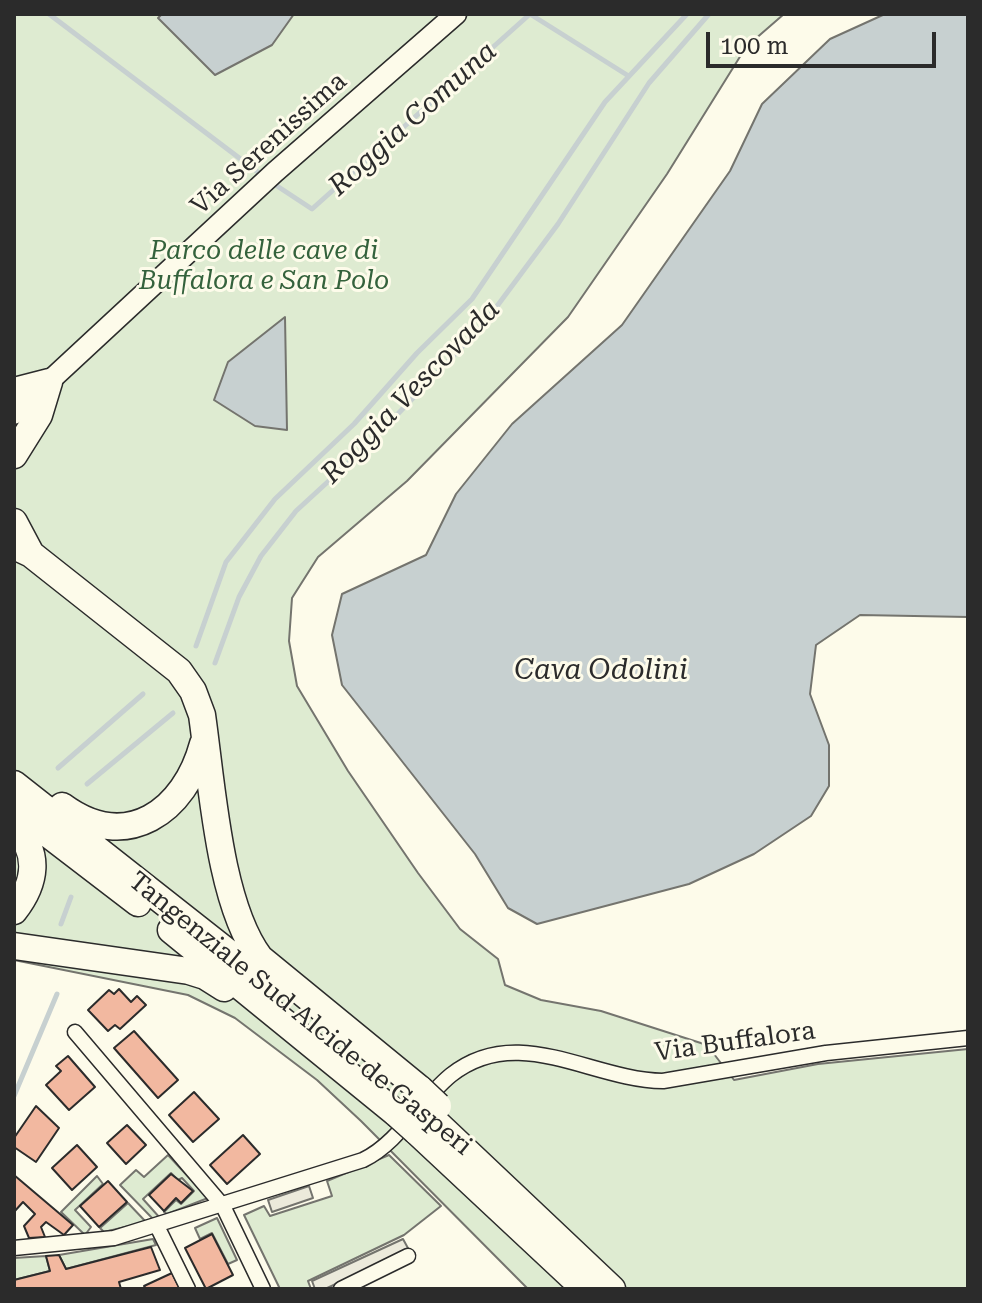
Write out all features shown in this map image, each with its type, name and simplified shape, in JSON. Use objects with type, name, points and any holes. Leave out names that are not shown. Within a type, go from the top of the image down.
[{"type":"highway","points":[[14,391],[49,382]]},
{"type":"highway","points":[[14,455],[39,415],[49,382]]},
{"type":"highway","points":[[14,522],[22,550],[179,671],[193,691],[205,736],[230,895],[246,939],[260,958],[419,1109]]},
{"type":"highway","points":[[14,768],[67,809],[92,822],[124,825],[146,821],[169,807],[184,791],[196,771],[205,736]]},
{"type":"highway","name":"Tangenziale Sud Alcide de Gasperi","points":[[14,784],[461,1143],[612,1289]]},
{"type":"highway","name":"Tangenziale Sud Alcide de Gasperi","points":[[14,808],[366,1087],[419,1109],[585,1289]]},
{"type":"highway","points":[[14,826],[23,836],[34,868],[28,889],[14,911]]},
{"type":"highway","points":[[14,946],[205,976],[314,1059],[366,1087]]},
{"type":"main road","name":"Via Serenissima","points":[[14,414],[285,163],[456,14]]},
{"type":"street","points":[[75,1032],[223,1206],[263,1289]]},
{"type":"street","name":"Via Buffalora","points":[[14,1248],[114,1238],[223,1206],[373,1155],[448,1078],[478,1059],[495,1054],[534,1053],[637,1079],[663,1081],[826,1053],[968,1038]]},
{"type":"street","points":[[157,1226],[188,1289]]},
{"type":"street","points":[[345,1288],[408,1256]]},
{"type":"green space","name":"Parco delle cave di Buffalora e San Polo","points":[[14,14],[784,14],[746,47],[667,174],[568,317],[407,481],[318,557],[292,598],[289,641],[297,686],[348,771],[460,929],[498,959],[505,985],[541,1000],[601,1011],[707,1045],[734,1080],[818,1064],[968,1049],[968,1289],[528,1289],[317,1080],[235,1018],[188,995],[14,960]]},
{"type":"green space","points":[[168,1155],[208,1198],[167,1214],[164,1212],[176,1200],[181,1204],[194,1191],[182,1178],[178,1180],[171,1173],[143,1199],[160,1218],[154,1220],[120,1185],[136,1170],[144,1177]]},
{"type":"green space","points":[[389,1155],[441,1206],[404,1235],[308,1281],[311,1289],[280,1289],[244,1215],[264,1206],[270,1216],[332,1196],[327,1181]]},
{"type":"green space","points":[[97,1176],[103,1184],[75,1210],[91,1227],[85,1235],[61,1212]]},
{"type":"green space","points":[[128,1203],[146,1222],[104,1232],[100,1228]]},
{"type":"green space","points":[[217,1218],[237,1260],[228,1264],[212,1233],[200,1239],[195,1228]]},
{"type":"green space","points":[[153,1239],[156,1245],[66,1269],[59,1255]]},
{"type":"green space","points":[[46,1256],[50,1271],[14,1280],[14,1258]]},
{"type":"shaded area","points":[[309,1186],[313,1198],[272,1212],[268,1200]]},
{"type":"shaded area","points":[[403,1239],[409,1250],[325,1289],[315,1289],[312,1281]]},
{"type":"water","points":[[162,14],[294,14],[272,45],[215,75],[158,18]]},
{"type":"water","name":"Cava Odolini","points":[[885,14],[968,14],[968,617],[860,615],[816,645],[810,694],[829,745],[829,786],[811,816],[754,854],[689,884],[537,924],[508,908],[475,854],[342,685],[332,635],[342,594],[426,555],[456,494],[512,424],[622,325],[730,171],[762,104],[830,39]]},
{"type":"water","points":[[285,317],[287,430],[255,426],[214,400],[228,362]]},
{"type":"building","points":[[119,989],[131,1002],[137,996],[146,1005],[120,1029],[115,1025],[108,1031],[88,1010],[109,990],[114,994]]},
{"type":"building","points":[[134,1031],[178,1080],[158,1098],[114,1048]]},
{"type":"building","points":[[68,1056],[95,1087],[69,1110],[46,1085],[61,1071],[56,1066]]},
{"type":"building","points":[[194,1092],[219,1119],[193,1142],[169,1115]]},
{"type":"building","points":[[36,1106],[59,1128],[36,1162],[14,1147],[14,1138]]},
{"type":"building","points":[[127,1125],[146,1145],[126,1164],[107,1143]]},
{"type":"building","points":[[243,1135],[260,1154],[227,1184],[210,1165]]},
{"type":"building","points":[[77,1145],[97,1167],[72,1190],[52,1168]]},
{"type":"building","points":[[171,1174],[193,1191],[181,1203],[176,1198],[164,1211],[149,1195]]},
{"type":"building","points":[[14,1175],[73,1225],[64,1235],[46,1222],[41,1227],[45,1237],[29,1238],[24,1226],[35,1214],[23,1202],[14,1212]]},
{"type":"building","points":[[108,1181],[127,1202],[99,1227],[80,1206]]},
{"type":"building","points":[[212,1234],[233,1275],[206,1289],[185,1248]]},
{"type":"building","points":[[151,1247],[160,1270],[119,1282],[121,1289],[14,1289],[14,1280],[50,1271],[46,1256],[59,1255],[66,1269]]},
{"type":"building","points":[[172,1273],[180,1289],[146,1289],[144,1286]]},
{"type":"waterway","name":"Roggia Comuna","points":[[49,14],[263,176]]},
{"type":"waterway","name":"Roggia Comuna","points":[[271,182],[312,209],[530,14],[627,75]]},
{"type":"waterway","name":"Roggia Comuna","points":[[196,646],[226,562],[275,499],[354,424],[417,353],[472,299],[605,102],[687,14]]},
{"type":"waterway","name":"Roggia Vescovada","points":[[215,663],[239,597],[261,556],[296,511],[368,445],[483,325],[558,224],[649,83],[709,14]]},
{"type":"waterway","name":"Roggia Comuna","points":[[58,768],[143,694]]},
{"type":"waterway","name":"Roggia Vescovada","points":[[87,784],[173,713]]},
{"type":"waterway","name":"Roggia Vescovada","points":[[61,924],[71,897]]},
{"type":"waterway","name":"Roggia Vescovada","points":[[14,1096],[57,994]]}]
